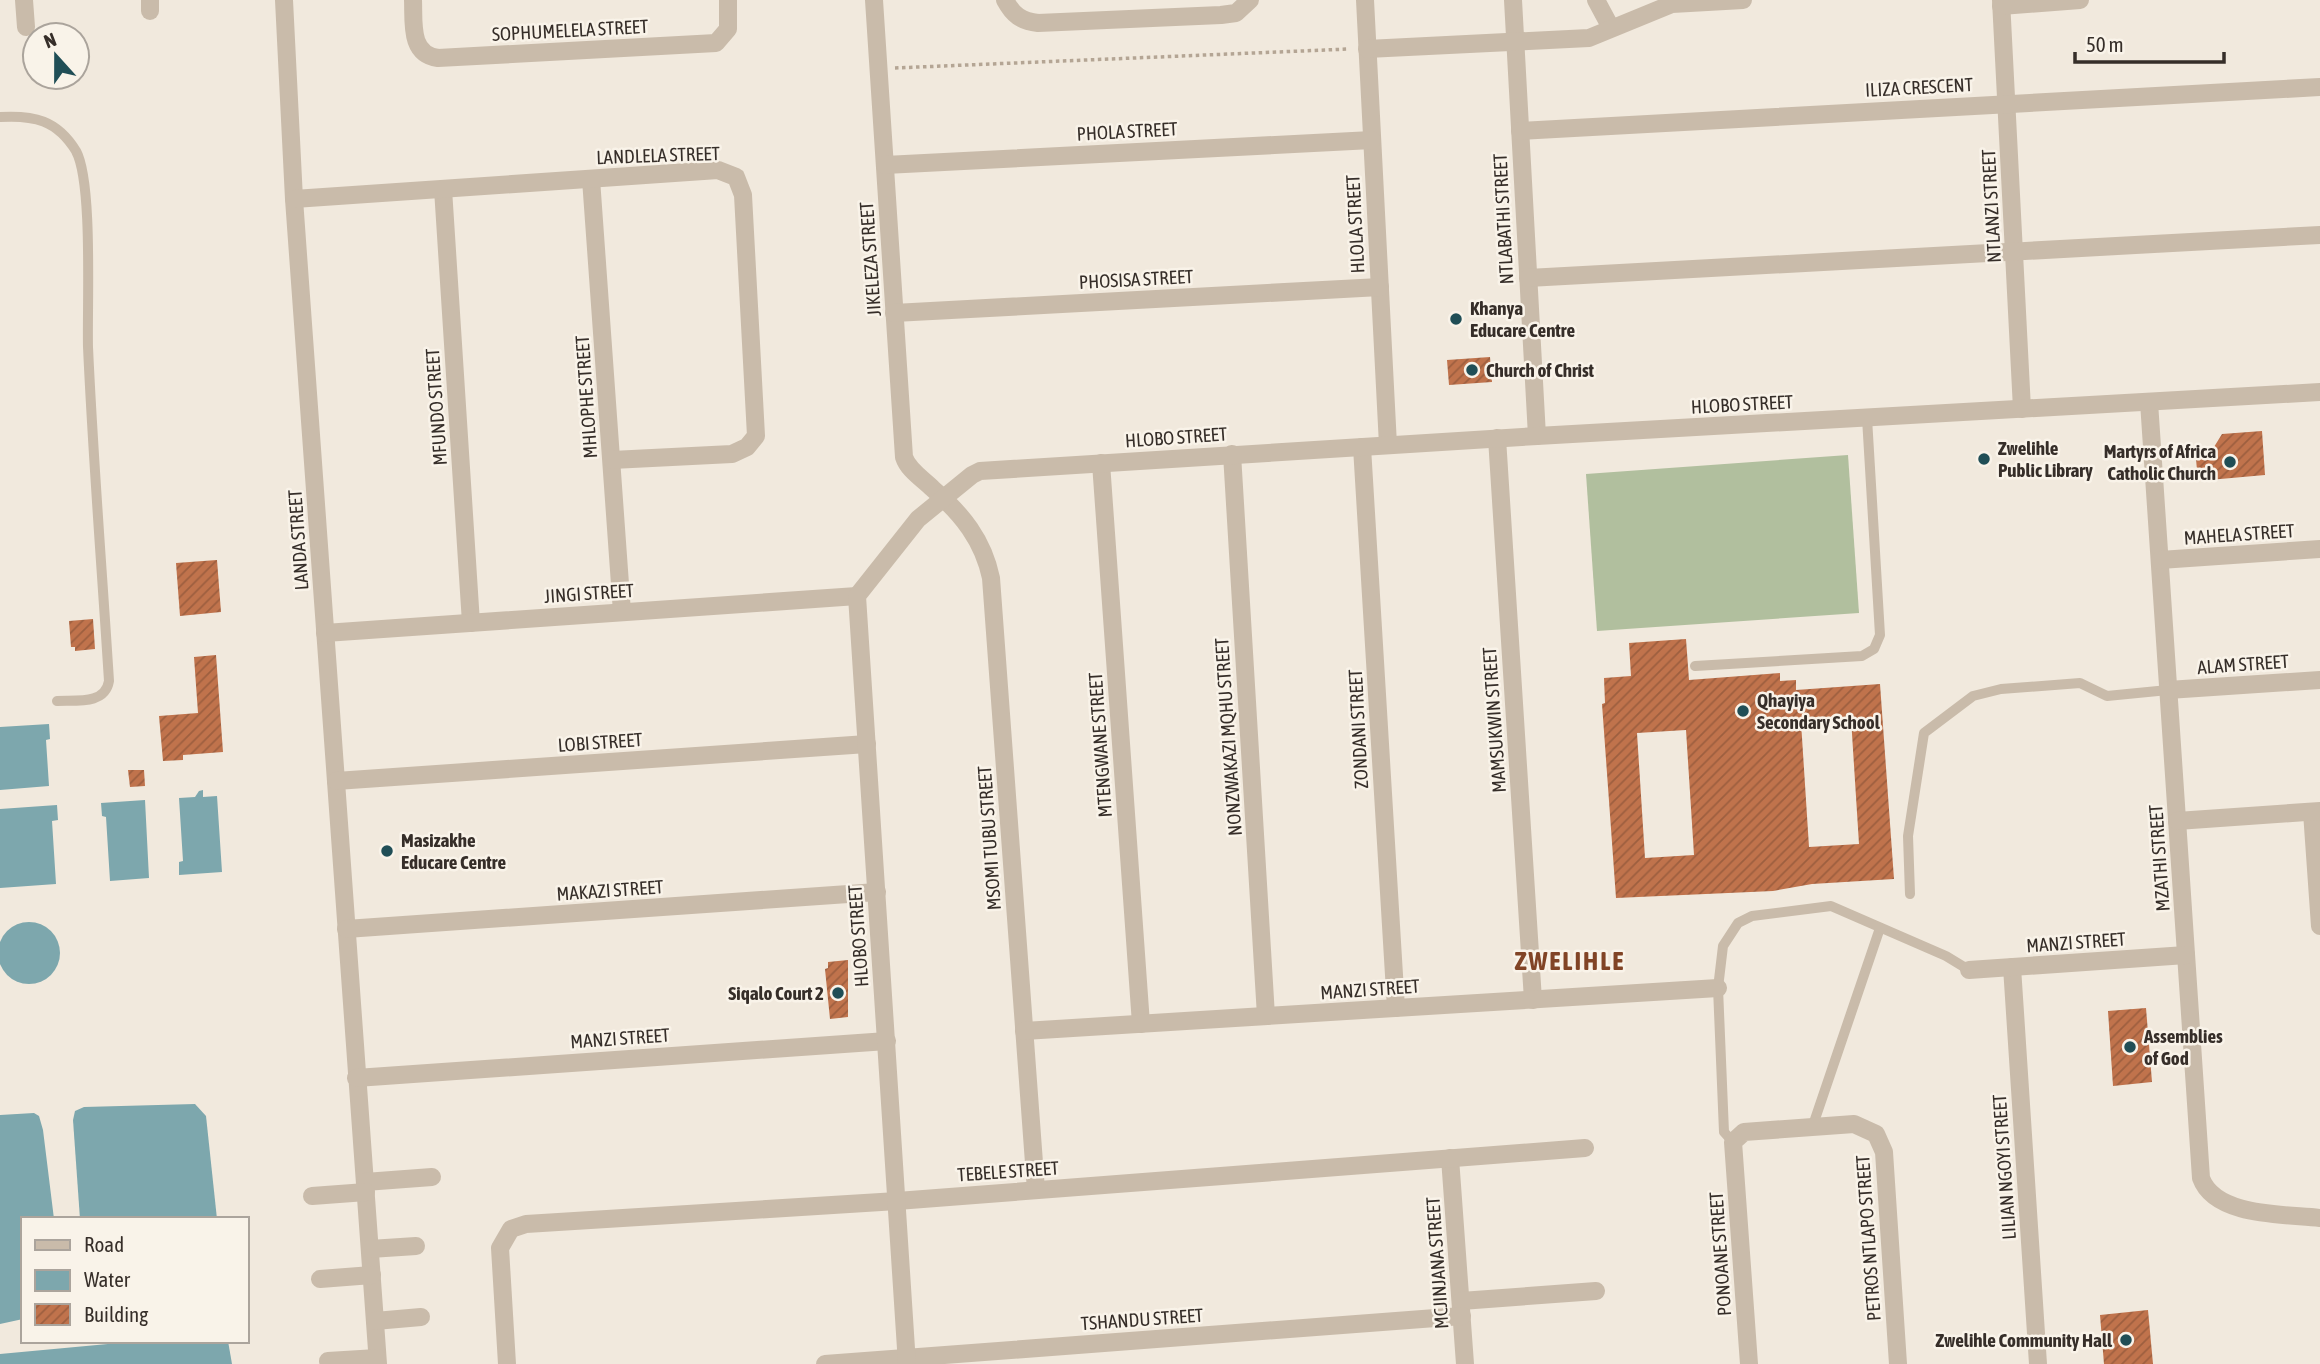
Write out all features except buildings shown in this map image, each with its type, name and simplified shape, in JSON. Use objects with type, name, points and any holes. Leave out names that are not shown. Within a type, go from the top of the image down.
[{"type":"street","points":[[24,0],[26,21]]},
{"type":"street","name":"LANDA STREET","points":[[284,0],[294,199],[378,1361]]},
{"type":"street","name":"SOPHUMELELA STREET","points":[[413,0],[415,38],[421,51],[438,58],[709,44],[722,40],[728,29],[728,0]]},
{"type":"street","name":"JIKELEZA STREET","points":[[874,0],[904,457],[909,467],[944,498]]},
{"type":"street","points":[[1009,7],[1024,21],[1038,23],[1128,9],[1236,13],[1250,0]]},
{"type":"street","name":"HLOLA STREET","points":[[1365,0],[1388,445]]},
{"type":"street","name":"NTLABATHI STREET","points":[[1513,0],[1537,436]]},
{"type":"street","points":[[1596,0],[1611,28]]},
{"type":"street","points":[[1367,49],[1515,44],[1589,38],[1672,2],[1743,0]]},
{"type":"street","points":[[2001,3],[2080,0]]},
{"type":"street","name":"NTLANZI STREET","points":[[2001,3],[2022,409]]},
{"type":"street","name":"ILIZA CRESCENT","points":[[1520,131],[2320,87]]},
{"type":"street","name":"PHOLA STREET","points":[[885,165],[1372,140]]},
{"type":"street","name":"LANDLELA STREET","points":[[294,199],[724,171],[736,177],[743,195],[756,436],[747,447],[732,454],[612,460]]},
{"type":"street","name":"MHLOPHE STREET","points":[[591,179],[622,612]]},
{"type":"street","name":"MFUNDO STREET","points":[[443,189],[471,622]]},
{"type":"street","points":[[1528,278],[2320,235]]},
{"type":"street","name":"PHOSISA STREET","points":[[894,313],[1380,288]]},
{"type":"street","name":"HLOBO STREET","points":[[906,1361],[857,596],[918,519],[980,471],[1497,438],[2320,392]]},
{"type":"street","name":"MZATHI STREET","points":[[2149,402],[2204,1186],[2224,1204],[2320,1217]]},
{"type":"street","name":"MAMSUKWIN STREET","points":[[1497,438],[1533,1000]]},
{"type":"street","name":"ZONDANI STREET","points":[[1362,447],[1395,1008]]},
{"type":"street","name":"NONZWAKAZI MQHU STREET","points":[[1232,454],[1266,1016]]},
{"type":"street","name":"MTENGWANE STREET","points":[[1101,463],[1141,1024]]},
{"type":"street","name":"MSOMI TUBU STREET","points":[[944,498],[973,531],[987,560],[991,578],[1036,1190]]},
{"type":"street","name":"MAHELA STREET","points":[[2160,560],[2320,549]]},
{"type":"street","name":"JINGI STREET","points":[[325,633],[857,596]]},
{"type":"street","name":"ALAM STREET","points":[[2168,690],[2320,680]]},
{"type":"street","name":"LOBI STREET","points":[[336,781],[867,744]]},
{"type":"street","points":[[2177,821],[2316,811],[2320,926]]},
{"type":"street","name":"MAKAZI STREET","points":[[346,929],[877,892]]},
{"type":"street","name":"MANZI STREET","points":[[1969,970],[2186,955]]},
{"type":"street","name":"LILIAN NGOYI STREET","points":[[2012,967],[2038,1364]]},
{"type":"street","name":"MANZI STREET","points":[[1024,1031],[1718,988]]},
{"type":"street","name":"MANZI STREET","points":[[356,1078],[887,1041]]},
{"type":"street","name":"PETROS NTLAPO STREET","points":[[1733,1142],[1744,1132],[1862,1125],[1876,1134],[1883,1147],[1898,1364]]},
{"type":"street","name":"PONOANE STREET","points":[[1733,1142],[1749,1364]]},
{"type":"street","name":"TEBELE STREET","points":[[507,1364],[500,1248],[505,1235],[518,1225],[897,1201],[1585,1148]]},
{"type":"street","name":"MCJINJANA STREET","points":[[1450,1158],[1465,1364]]},
{"type":"street","points":[[312,1196],[432,1177]]},
{"type":"street","points":[[370,1249],[416,1246]]},
{"type":"street","points":[[320,1279],[372,1275]]},
{"type":"street","name":"TSHANDU STREET","points":[[825,1364],[906,1361],[1461,1308],[1596,1291]]},
{"type":"street","points":[[375,1321],[421,1317]]},
{"type":"street","points":[[328,1361],[378,1361]]},
{"type":"lane","points":[[0,117],[36,117],[54,125],[76,152],[84,186],[88,348],[109,681],[106,690],[99,697],[57,701]]},
{"type":"lane","points":[[1695,666],[1862,656],[1874,649],[1880,635],[1867,418]]},
{"type":"lane","points":[[1910,894],[1908,836],[1924,733],[1973,696],[2001,689],[2080,683],[2107,696],[2168,690]]},
{"type":"lane","points":[[1733,1142],[1724,1132],[1718,988],[1723,946],[1738,923],[1752,916],[1831,906],[1946,956],[1969,970]]},
{"type":"lane","points":[[1812,1128],[1880,928]]},
{"type":"path","points":[[879,69],[1367,49]]},
{"type":"green space","points":[[1848,455],[1859,613],[1597,631],[1586,474]]},
{"type":"water","points":[[49,724],[50,739],[46,740],[49,786],[0,790],[0,727]]},
{"type":"water","points":[[203,790],[203,797],[217,796],[222,872],[179,875],[179,862],[183,861],[179,798],[195,797]]},
{"type":"water","points":[[145,800],[149,878],[110,881],[106,817],[102,816],[101,803]]},
{"type":"water","points":[[57,805],[58,820],[52,821],[56,884],[0,888],[0,809]]},
{"type":"water","points":[[23,922],[35,922],[46,927],[55,936],[60,947],[60,959],[55,970],[46,979],[35,984],[23,984],[12,979],[-1,962],[-1,944],[3,936],[12,927]]},
{"type":"water","points":[[195,1104],[206,1116],[217,1217],[80,1217],[73,1120],[75,1111],[84,1107]]},
{"type":"water","points":[[34,1113],[39,1116],[54,1217],[21,1217],[21,1319],[0,1324],[0,1115]]},
{"type":"water","points":[[118,1343],[228,1343],[232,1364],[0,1364],[0,1354]]},
{"type":"place","name":"Khanya Educare Centre","points":[[1456,319]]},
{"type":"place","name":"Church of Christ","points":[[1472,370]]},
{"type":"place","name":"Zwelihle Public Library","points":[[1984,459]]},
{"type":"place","name":"Martyrs of Africa Catholic Church","points":[[2230,462]]},
{"type":"place","name":"Qhayiya Secondary School","points":[[1743,711]]},
{"type":"place","name":"Masizakhe Educare Centre","points":[[387,851]]},
{"type":"place","name":"Siqalo Court 2","points":[[838,993]]},
{"type":"place","name":"Assemblies of God","points":[[2130,1047]]},
{"type":"place","name":"Zwelihle Community Hall","points":[[2126,1340]]},
{"type":"district","name":"ZWELIHLE","points":[[1570,961]]}]
